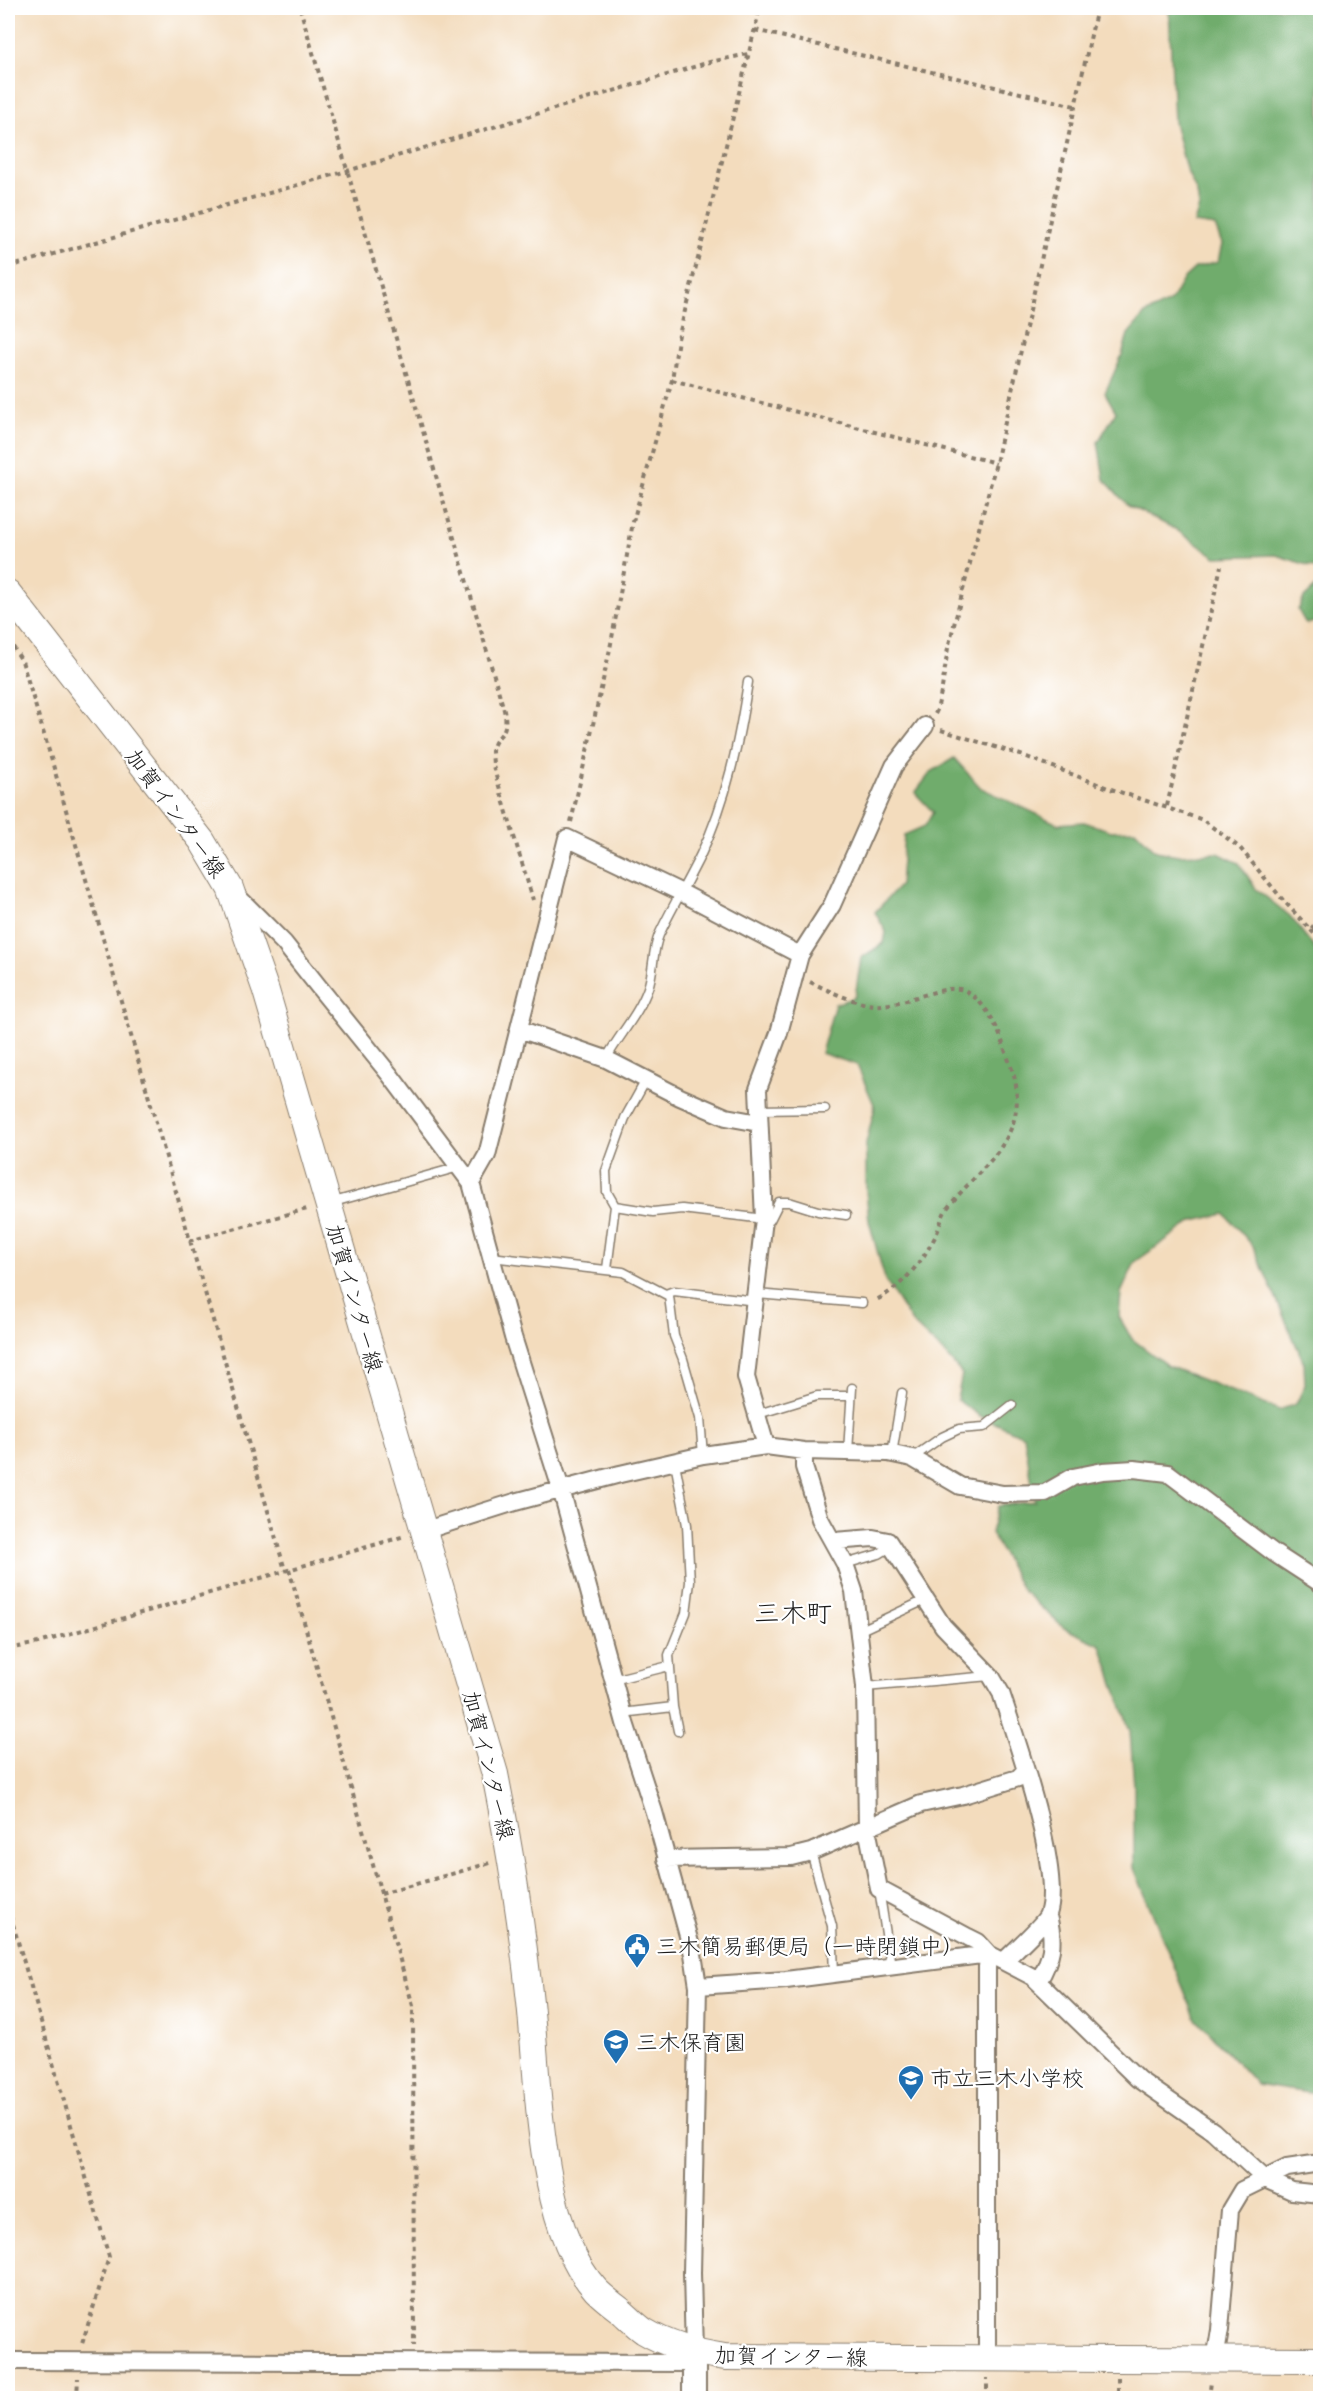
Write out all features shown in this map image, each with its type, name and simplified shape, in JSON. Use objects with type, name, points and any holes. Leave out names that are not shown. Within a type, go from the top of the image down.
[{"type":"main road","name":"加賀インター線","points":[[8,593],[202,841],[230,888],[266,991],[495,1774],[512,1857],[533,2030],[538,2104],[550,2182],[564,2234],[576,2261],[596,2290],[644,2331],[694,2358],[1320,2360]]},
{"type":"street","points":[[766,1446],[746,1377],[764,1221],[758,1089],[779,1033],[800,955],[832,905],[894,766],[925,726]]},
{"type":"street","points":[[471,1183],[487,1155],[567,838],[680,891],[800,955]]},
{"type":"street","points":[[230,888],[284,943],[390,1075],[471,1183],[513,1337],[561,1490],[622,1713],[654,1812],[693,1954],[698,1986],[692,2274],[694,2398]]},
{"type":"street","points":[[519,1029],[606,1059],[726,1117],[759,1116]]},
{"type":"street","points":[[423,1531],[561,1490],[703,1455],[766,1446],[804,1451],[892,1454],[912,1458],[960,1486],[1003,1494],[1045,1493],[1073,1477],[1103,1471],[1134,1469],[1168,1473],[1274,1553],[1320,1583]]},
{"type":"street","points":[[804,1451],[804,1467],[820,1519],[845,1564],[854,1591],[865,1687],[867,1828],[879,1889],[978,1942],[997,1958],[1038,1982],[1138,2079],[1213,2132],[1264,2179],[1292,2191],[1320,2194]]},
{"type":"street","points":[[834,1541],[873,1538],[888,1541],[943,1626],[991,1676],[1001,1693],[1047,1852],[1051,1886],[1048,1916],[1052,1945],[1049,1964],[1038,1982]]},
{"type":"street","points":[[666,1859],[791,1857],[811,1852],[921,1804],[963,1795],[1018,1778],[1025,1771]]},
{"type":"street","points":[[987,2359],[987,1967],[1048,1916]]},
{"type":"street","points":[[698,1986],[775,1981],[891,1966],[997,1958]]},
{"type":"street","points":[[1215,2360],[1220,2330],[1230,2211],[1242,2190],[1287,2168],[1320,2163]]},
{"type":"street","points":[[8,2361],[414,2362],[694,2358]]},
{"type":"lane","points":[[606,1059],[645,995],[657,941],[680,891],[701,854],[723,796],[743,718],[748,682]]},
{"type":"lane","points":[[607,1269],[615,1206],[607,1192],[606,1171],[625,1118],[646,1080]]},
{"type":"lane","points":[[759,1116],[825,1109]]},
{"type":"lane","points":[[328,1204],[460,1167]]},
{"type":"lane","points":[[615,1206],[652,1212],[682,1209],[764,1221],[770,1220],[779,1202],[789,1202],[818,1211],[846,1215]]},
{"type":"lane","points":[[492,1257],[623,1272],[669,1296],[674,1336],[700,1418],[703,1455]]},
{"type":"lane","points":[[666,1294],[674,1291],[862,1303]]},
{"type":"lane","points":[[758,1414],[817,1396],[851,1392],[848,1452]]},
{"type":"lane","points":[[892,1454],[902,1393]]},
{"type":"lane","points":[[912,1458],[942,1437],[959,1429],[984,1427],[1012,1405]]},
{"type":"lane","points":[[675,1463],[687,1525],[690,1582],[686,1613],[669,1655],[673,1707],[678,1731]]},
{"type":"lane","points":[[845,1564],[879,1554],[892,1546]]},
{"type":"lane","points":[[859,1631],[925,1600]]},
{"type":"lane","points":[[613,1680],[669,1666]]},
{"type":"lane","points":[[865,1687],[991,1676]]},
{"type":"lane","points":[[622,1713],[673,1707]]},
{"type":"lane","points":[[811,1852],[832,1926],[834,1973]]},
{"type":"lane","points":[[879,1889],[891,1966]]},
{"type":"path","points":[[300,8],[504,710],[507,723],[503,734],[492,750],[493,766],[531,897],[545,918]]},
{"type":"path","points":[[567,838],[610,649],[633,522],[672,380],[678,339],[760,8]]},
{"type":"path","points":[[1097,8],[996,463],[948,648],[938,710],[925,726],[964,735],[1203,820],[1240,848],[1320,940]]},
{"type":"path","points":[[755,30],[1075,106]]},
{"type":"path","points":[[8,267],[347,171],[710,62],[748,54]]},
{"type":"path","points":[[672,380],[996,463]]},
{"type":"path","points":[[1167,806],[1221,566]]},
{"type":"path","points":[[8,639],[22,661],[413,2007],[414,2362]]},
{"type":"path","points":[[1311,929],[1320,917]]},
{"type":"path","points":[[795,975],[844,997],[874,1005],[892,1005],[945,989],[964,989],[985,1006],[1002,1042],[1016,1084],[1017,1107],[1012,1131],[1000,1151],[945,1212],[935,1236],[914,1268],[898,1286],[881,1298],[862,1303]]},
{"type":"path","points":[[189,1241],[328,1204]]},
{"type":"path","points":[[8,1649],[38,1643],[390,1539]]},
{"type":"path","points":[[381,1894],[512,1857]]},
{"type":"path","points":[[8,1907],[109,2257],[78,2360]]},
{"type":"green space","points":[[1169,8],[1320,8],[1320,569],[1276,555],[1216,557],[1175,529],[1127,505],[1104,479],[1098,442],[1116,412],[1105,393],[1122,355],[1128,334],[1145,314],[1171,301],[1184,278],[1195,268],[1218,262],[1222,244],[1215,226],[1194,223],[1199,207],[1197,193],[1186,169],[1174,122]]},
{"type":"green space","points":[[1320,583],[1320,621],[1306,624],[1298,610],[1304,598]]},
{"type":"green space","points":[[954,758],[981,788],[1058,824],[1084,822],[1111,831],[1135,830],[1156,851],[1178,855],[1218,853],[1239,863],[1256,889],[1290,916],[1320,955],[1320,2092],[1308,2093],[1257,2085],[1195,2017],[1134,1868],[1134,1786],[1130,1731],[1101,1645],[1064,1628],[1023,1591],[991,1533],[998,1506],[1035,1501],[1024,1436],[980,1416],[957,1400],[962,1374],[945,1354],[913,1324],[885,1280],[869,1221],[866,1191],[866,1143],[875,1107],[857,1065],[821,1053],[835,1004],[855,997],[861,958],[884,943],[886,932],[875,912],[900,885],[904,835],[925,826],[933,812],[915,793],[931,772]],"holes":[[[1225,1214],[1253,1246],[1304,1363],[1305,1385],[1296,1404],[1279,1410],[1168,1366],[1132,1339],[1119,1317],[1121,1293],[1135,1262],[1193,1221]]]},
{"type":"place","name":"三木簡易郵便局（一時閉鎖中）","points":[[637,1969]]},
{"type":"place","name":"三木保育園","points":[[616,2065]]},
{"type":"place","name":"市立三木小学校","points":[[911,2101]]},
{"type":"district","name":"三木町","points":[[793,1613]]}]
